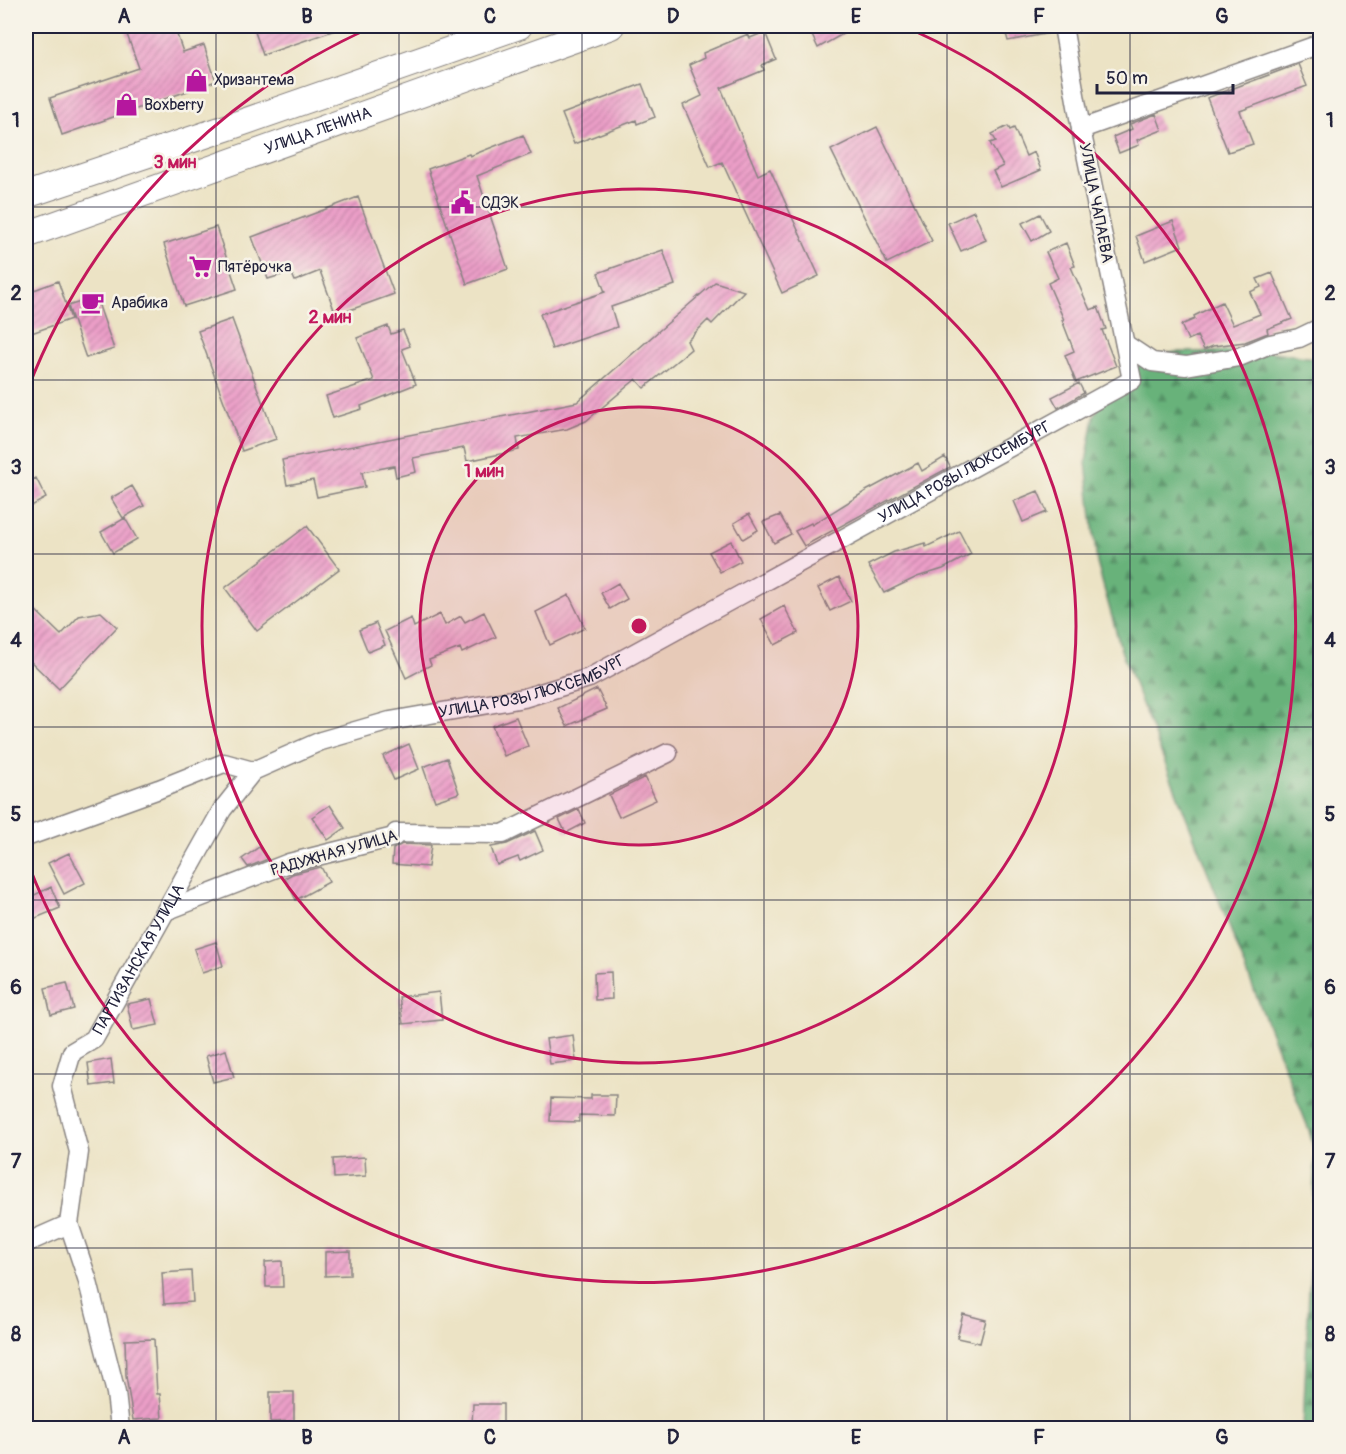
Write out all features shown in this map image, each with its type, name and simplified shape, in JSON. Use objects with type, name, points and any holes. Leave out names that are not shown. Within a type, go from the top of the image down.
[{"type":"main road","name":"УЛИЦА ЛЕНИНА","points":[[26,195],[519,26]]},
{"type":"main road","name":"УЛИЦА ЛЕНИНА","points":[[26,235],[611,26]]},
{"type":"main road","points":[[232,126],[242,158]]},
{"type":"street","name":"УЛИЦА ЧАПАЕВА","points":[[1063,26],[1081,129],[1132,380]]},
{"type":"street","points":[[1081,129],[1320,44]]},
{"type":"street","points":[[1125,344],[1152,362],[1186,366],[1239,357],[1270,344],[1299,338],[1320,328]]},
{"type":"street","name":"УЛИЦА РОЗЫ ЛЮКСЕМБУРГ","points":[[253,771],[321,741],[390,721],[524,698],[589,678],[1132,380]]},
{"type":"street","name":"РАДУЖНАЯ УЛИЦА","points":[[168,910],[289,863],[394,837],[396,833],[503,834],[668,753]]},
{"type":"street","points":[[26,837],[224,763],[253,771]]},
{"type":"street","name":"ПАРТИЗАНСКАЯ УЛИЦА","points":[[120,1428],[116,1394],[87,1278],[69,1224],[78,1152],[62,1086],[72,1052],[94,1039],[222,810],[253,771]]},
{"type":"street","points":[[26,1243],[69,1224]]},
{"type":"green space","points":[[1266,351],[1320,359],[1320,1428],[1303,1428],[1315,1154],[1309,1130],[1122,653],[1097,563],[1086,462],[1094,417],[1104,394],[1139,361],[1175,352]]},
{"type":"building","points":[[124,26],[174,26],[183,52],[204,45],[216,81],[62,135],[50,98],[139,68]]},
{"type":"building","points":[[253,26],[341,26],[341,28],[263,55]]},
{"type":"building","points":[[816,26],[857,26],[818,48],[809,29]]},
{"type":"building","points":[[1004,26],[1050,26],[1051,33],[1008,41]]},
{"type":"building","points":[[765,32],[776,59],[762,65],[764,70],[721,88],[758,175],[770,169],[819,276],[782,293],[722,162],[710,167],[683,105],[702,96],[689,65],[704,58],[703,53],[748,34],[750,38]]},
{"type":"building","points":[[1298,64],[1307,86],[1240,111],[1253,144],[1228,152],[1207,98]]},
{"type":"building","points":[[642,84],[655,117],[637,124],[636,120],[574,144],[562,114]]},
{"type":"building","points":[[1156,114],[1162,130],[1137,140],[1139,145],[1119,153],[1113,137],[1132,129],[1130,124]]},
{"type":"building","points":[[1008,126],[1010,130],[1014,128],[1026,156],[1034,152],[1041,170],[1001,187],[993,171],[1003,166],[990,143],[996,141],[992,134]]},
{"type":"building","points":[[877,127],[932,241],[887,263],[831,150]]},
{"type":"building","points":[[523,135],[531,154],[477,176],[508,269],[467,284],[428,169],[469,154],[470,156]]},
{"type":"building","points":[[358,197],[394,294],[336,315],[320,271],[295,281],[291,272],[268,279],[252,237]]},
{"type":"building","points":[[974,211],[986,240],[961,251],[948,223]]},
{"type":"building","points":[[1040,214],[1049,231],[1032,241],[1022,223]]},
{"type":"building","points":[[1173,221],[1182,246],[1145,261],[1136,236]]},
{"type":"building","name":"Пятёрочка","points":[[216,227],[237,289],[184,306],[164,244]]},
{"type":"building","points":[[1066,243],[1075,266],[1071,267],[1090,310],[1098,307],[1106,329],[1102,330],[1116,366],[1076,382],[1065,355],[1074,351],[1048,283],[1058,278],[1046,252]]},
{"type":"building","points":[[663,250],[675,285],[611,307],[617,327],[552,349],[540,314],[605,292],[598,273]]},
{"type":"building","points":[[1272,273],[1292,319],[1267,329],[1268,333],[1245,342],[1213,346],[1204,350],[1197,336],[1188,340],[1181,325],[1222,302],[1233,325],[1260,314],[1250,292],[1261,287],[1257,279]]},
{"type":"building","points":[[58,281],[71,319],[26,335],[26,293]]},
{"type":"building","points":[[715,282],[744,291],[712,324],[708,320],[687,341],[691,349],[644,388],[636,379],[586,421],[567,429],[517,438],[519,450],[467,461],[464,448],[413,458],[416,472],[396,477],[394,466],[362,472],[365,487],[317,497],[313,480],[287,485],[282,460],[577,402]]},
{"type":"building","points":[[96,297],[114,349],[86,358],[68,306]]},
{"type":"building","points":[[232,319],[276,439],[242,451],[198,331]]},
{"type":"building","points":[[388,326],[391,334],[403,330],[410,346],[402,349],[416,384],[361,406],[362,409],[333,418],[326,396],[374,380],[357,338]]},
{"type":"building","points":[[1079,383],[1084,393],[1058,408],[1052,397]]},
{"type":"building","points":[[945,457],[950,467],[804,546],[795,531],[811,523],[812,525],[866,491],[918,463],[922,471]]},
{"type":"building","points":[[36,478],[46,498],[26,509],[26,483]]},
{"type":"building","points":[[132,486],[144,506],[123,518],[111,498]]},
{"type":"building","points":[[1038,491],[1047,512],[1023,522],[1014,501]]},
{"type":"building","points":[[749,514],[758,530],[743,539],[734,523]]},
{"type":"building","points":[[780,515],[791,534],[774,543],[763,522]]},
{"type":"building","points":[[125,518],[137,539],[113,553],[101,532]]},
{"type":"building","points":[[307,526],[339,569],[257,631],[225,588]]},
{"type":"building","points":[[959,531],[971,554],[943,569],[917,577],[884,593],[868,565],[894,552],[925,543],[926,547]]},
{"type":"building","points":[[731,541],[741,561],[720,572],[709,552]]},
{"type":"building","points":[[839,577],[851,601],[830,611],[818,588]]},
{"type":"building","points":[[618,583],[627,599],[610,609],[601,593]]},
{"type":"building","points":[[569,595],[585,628],[550,645],[536,612]]},
{"type":"building","points":[[26,601],[61,635],[79,616],[101,612],[117,627],[59,689],[26,657]]},
{"type":"building","points":[[784,606],[798,633],[775,645],[761,619]]},
{"type":"building","points":[[484,612],[496,637],[462,653],[460,648],[429,660],[431,665],[406,678],[385,631],[411,618],[414,627],[440,614],[445,625],[461,616],[465,622]]},
{"type":"building","points":[[376,623],[385,645],[368,652],[359,630]]},
{"type":"building","points":[[597,689],[607,709],[567,726],[558,708]]},
{"type":"building","points":[[516,717],[528,746],[504,756],[492,726]]},
{"type":"building","points":[[409,744],[419,769],[394,780],[383,756]]},
{"type":"building","points":[[447,758],[459,793],[435,801],[423,767]]},
{"type":"building","points":[[645,777],[656,800],[619,817],[609,795]]},
{"type":"building","points":[[330,805],[345,828],[328,840],[312,817]]},
{"type":"building","points":[[579,809],[585,823],[566,833],[559,819]]},
{"type":"building","points":[[535,831],[543,850],[520,861],[518,857],[497,865],[491,847],[507,844]]},
{"type":"building","points":[[402,844],[431,845],[428,867],[392,864],[393,849]]},
{"type":"building","points":[[259,847],[268,859],[248,867],[242,859]]},
{"type":"building","points":[[69,853],[85,883],[64,894],[48,863]]},
{"type":"building","points":[[321,867],[329,882],[296,900],[285,878]]},
{"type":"building","points":[[51,887],[60,908],[26,922],[26,899]]},
{"type":"building","points":[[216,942],[223,966],[202,973],[194,949]]},
{"type":"building","points":[[611,972],[612,999],[595,1000],[594,973]]},
{"type":"building","points":[[67,983],[74,1009],[51,1015],[45,988]]},
{"type":"building","points":[[439,992],[442,1020],[403,1024],[399,997]]},
{"type":"building","points":[[151,999],[158,1025],[133,1030],[127,1004]]},
{"type":"building","points":[[573,1035],[576,1061],[550,1064],[546,1039]]},
{"type":"building","points":[[226,1050],[234,1077],[213,1082],[206,1056]]},
{"type":"building","points":[[111,1059],[114,1083],[91,1086],[88,1063]]},
{"type":"building","points":[[591,1095],[616,1095],[615,1116],[579,1115],[579,1122],[550,1121],[551,1098],[591,1099]]},
{"type":"building","points":[[365,1157],[366,1176],[334,1178],[333,1159]]},
{"type":"building","points":[[350,1251],[350,1275],[325,1276],[325,1252]]},
{"type":"building","points":[[282,1261],[283,1287],[266,1287],[265,1262]]},
{"type":"building","points":[[191,1271],[193,1302],[164,1304],[162,1273]]},
{"type":"building","points":[[963,1314],[986,1320],[980,1343],[957,1338]]},
{"type":"building","points":[[154,1339],[157,1394],[160,1394],[162,1418],[133,1420],[126,1376],[125,1340]]},
{"type":"building","points":[[270,1392],[294,1392],[294,1421],[270,1422]]},
{"type":"building","points":[[473,1404],[503,1404],[503,1426],[472,1425]]},
{"type":"place","name":"Хризантема","points":[[196,80]]},
{"type":"place","name":"Boxberry","points":[[126,105]]},
{"type":"place","name":"СДЭК","points":[[463,203]]},
{"type":"place","name":"Пятёрочка","points":[[200,267]]},
{"type":"place","name":"Арабика","points":[[93,303]]}]
